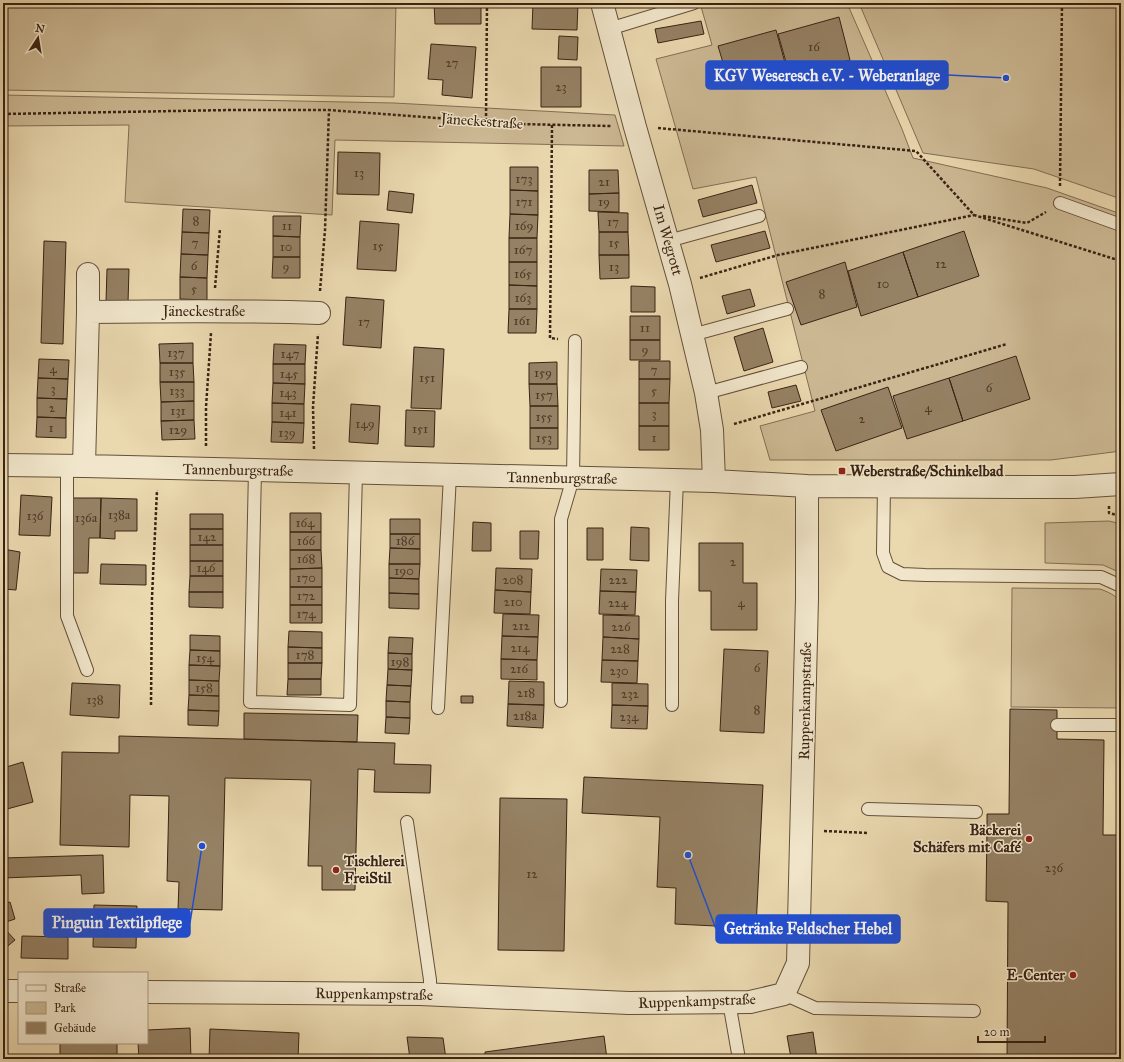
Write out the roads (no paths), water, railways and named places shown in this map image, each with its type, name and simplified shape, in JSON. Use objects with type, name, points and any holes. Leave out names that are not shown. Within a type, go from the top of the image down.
[{"type":"street","name":"Im Wegrott","points":[[602,3],[680,284],[706,393],[712,430],[714,481]]},
{"type":"street","points":[[75,466],[88,312],[88,274]]},
{"type":"street","name":"Jäneckestraße","points":[[88,312],[213,311],[319,313]]},
{"type":"street","name":"Tannenburgstraße","points":[[3,465],[677,480],[807,486],[1054,487],[1121,484]]},
{"type":"street","name":"Ruppenkampstraße","points":[[148,992],[430,995],[629,1003],[750,1002],[784,994],[798,963],[808,598],[807,486]]},
{"type":"street","points":[[3,991],[18,991]]},
{"type":"lane","points":[[609,29],[694,3]]},
{"type":"lane","points":[[1060,203],[1121,225]]},
{"type":"lane","points":[[668,241],[759,216]]},
{"type":"lane","points":[[692,335],[788,309]]},
{"type":"lane","points":[[561,701],[561,520],[573,478],[575,341]]},
{"type":"lane","points":[[706,393],[801,367]]},
{"type":"lane","points":[[75,466],[67,616],[87,670]]},
{"type":"lane","points":[[255,470],[250,702],[350,705],[356,473]]},
{"type":"lane","points":[[438,708],[450,475]]},
{"type":"lane","points":[[672,705],[672,601],[677,480]]},
{"type":"lane","points":[[884,487],[883,553],[888,566],[902,574],[1101,577],[1121,586]]},
{"type":"lane","points":[[1057,725],[1121,725]]},
{"type":"lane","points":[[868,809],[976,812]]},
{"type":"lane","points":[[407,822],[430,980],[430,995]]},
{"type":"lane","points":[[784,994],[815,1008],[974,1011]]},
{"type":"lane","points":[[729,1002],[738,1059]]},
{"type":"place","name":"KGV Weseresch e.V. - Weberanlage","points":[[1006,78]]},
{"type":"place","name":"Weberstraße/Schinkelbad","points":[[842,471]]},
{"type":"place","name":"Bäckerei Schäfers mit Café","points":[[1029,839]]},
{"type":"place","name":"Pinguin Textilpflege","points":[[202,846]]},
{"type":"place","name":"Getränke Feldscher Hebel","points":[[688,855]]},
{"type":"place","name":"Tischlerei FreiStil","points":[[336,870]]},
{"type":"place","name":"E-Center","points":[[1073,975]]}]
